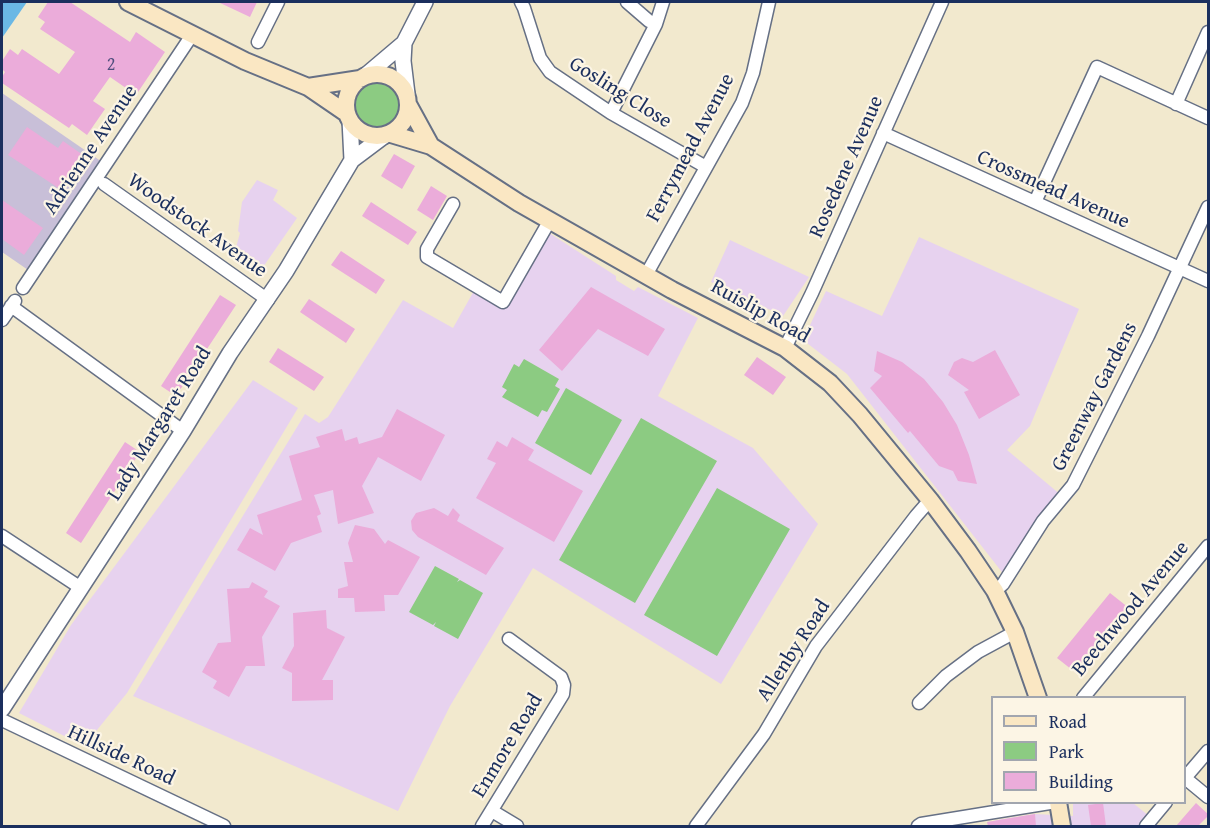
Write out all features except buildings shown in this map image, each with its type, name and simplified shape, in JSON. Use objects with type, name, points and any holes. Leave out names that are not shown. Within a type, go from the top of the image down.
[{"type":"main road","points":[[128,2],[245,61],[308,87],[348,117],[357,129],[366,134],[387,135],[405,120],[408,99],[399,83],[390,77],[381,74],[308,87]]},
{"type":"main road","points":[[348,117],[346,101],[349,91],[363,77]]},
{"type":"main road","name":"Ruislip Road","points":[[408,99],[431,146]]},
{"type":"main road","name":"Ruislip Road","points":[[387,135],[431,146],[550,220],[646,275],[785,348],[820,374],[844,397],[930,500],[995,591],[1016,632],[1037,696]]},
{"type":"main road","points":[[1057,804],[1062,826]]},
{"type":"street","points":[[258,42],[278,2]]},
{"type":"street","points":[[363,77],[404,43],[425,2]]},
{"type":"street","name":"Gosling Close","points":[[520,2],[525,8],[540,58],[550,72],[611,112],[705,167]]},
{"type":"street","points":[[627,2],[649,21],[656,24]]},
{"type":"street","points":[[611,112],[656,24],[663,2]]},
{"type":"street","name":"Ferrymead Avenue","points":[[646,275],[742,103],[753,73],[769,2]]},
{"type":"street","name":"Rosedene Avenue","points":[[785,348],[812,293],[942,2]]},
{"type":"street","points":[[1176,104],[1209,32]]},
{"type":"street","name":"Adrienne Avenue","points":[[23,288],[192,35]]},
{"type":"street","points":[[404,43],[403,65],[408,99]]},
{"type":"street","points":[[1035,202],[1097,67],[1209,118]]},
{"type":"street","points":[[348,117],[352,160]]},
{"type":"street","name":"Crossmead Avenue","points":[[883,134],[1209,281]]},
{"type":"street","name":"Lady Margaret Road","points":[[2,709],[183,431],[230,353],[268,300],[352,160],[387,135]]},
{"type":"street","name":"Woodstock Avenue","points":[[104,184],[268,300]]},
{"type":"street","points":[[453,204],[427,249],[427,257],[503,302],[550,220]]},
{"type":"street","name":"Greenway Gardens","points":[[995,591],[1014,567],[1043,521],[1073,485],[1148,336],[1209,207]]},
{"type":"street","points":[[7,310],[183,431]]},
{"type":"street","name":"Allenby Road","points":[[696,826],[764,734],[816,646],[930,500]]},
{"type":"street","points":[[2,536],[81,588]]},
{"type":"street","name":"Beechwood Avenue","points":[[1085,696],[1209,546]]},
{"type":"street","points":[[919,703],[946,676],[978,652],[1016,632]]},
{"type":"street","name":"Enmore Road","points":[[482,826],[563,694],[564,685],[561,677],[510,639]]},
{"type":"street","name":"Hillside Road","points":[[2,720],[224,826]]},
{"type":"street","points":[[1186,777],[1209,751]]},
{"type":"street","points":[[1186,779],[1209,797]]},
{"type":"street","points":[[918,826],[1045,804]]},
{"type":"street","points":[[1146,826],[1164,804]]},
{"type":"street","points":[[492,811],[517,826]]},
{"type":"shaded area","points":[[2,93],[105,164],[31,272],[2,252]]},
{"type":"shaded area","points":[[257,180],[278,190],[273,200],[297,218],[261,270],[253,271],[233,258],[240,233],[238,231],[242,202]]},
{"type":"shaded area","points":[[546,231],[616,276],[616,280],[634,291],[638,287],[698,318],[658,396],[753,448],[818,524],[721,684],[533,568],[450,706],[398,811],[133,696],[305,414],[319,423],[328,417],[403,300],[453,328],[479,282],[509,298]]},
{"type":"shaded area","points":[[919,237],[1079,309],[1030,426],[1007,450],[1061,495],[1005,576],[847,374],[803,340],[826,291],[882,316]]},
{"type":"shaded area","points":[[730,240],[809,277],[783,316],[711,282]]},
{"type":"shaded area","points":[[253,380],[298,408],[127,693],[84,746],[19,713],[71,625]]},
{"type":"shaded area","points":[[1073,804],[1134,804],[1149,816],[1140,826],[993,826],[992,822],[1035,814],[1073,816]]},
{"type":"green space","points":[[374,80],[384,80],[397,87],[404,100],[404,110],[397,123],[384,130],[374,130],[365,126],[358,119],[354,110],[354,100],[358,91],[365,84]]},
{"type":"green space","points":[[524,359],[559,379],[555,386],[560,389],[547,412],[542,410],[538,417],[502,397],[507,390],[502,387],[514,364],[519,367]]},
{"type":"green space","points":[[566,388],[622,420],[591,475],[535,443]]},
{"type":"green space","points":[[641,418],[717,461],[635,603],[559,560]]},
{"type":"green space","points":[[717,488],[790,529],[717,656],[644,615]]},
{"type":"green space","points":[[435,566],[459,579],[457,582],[460,580],[483,593],[458,639],[434,626],[436,622],[433,625],[409,612]]},
{"type":"water","points":[[2,2],[27,2],[2,38]]}]
